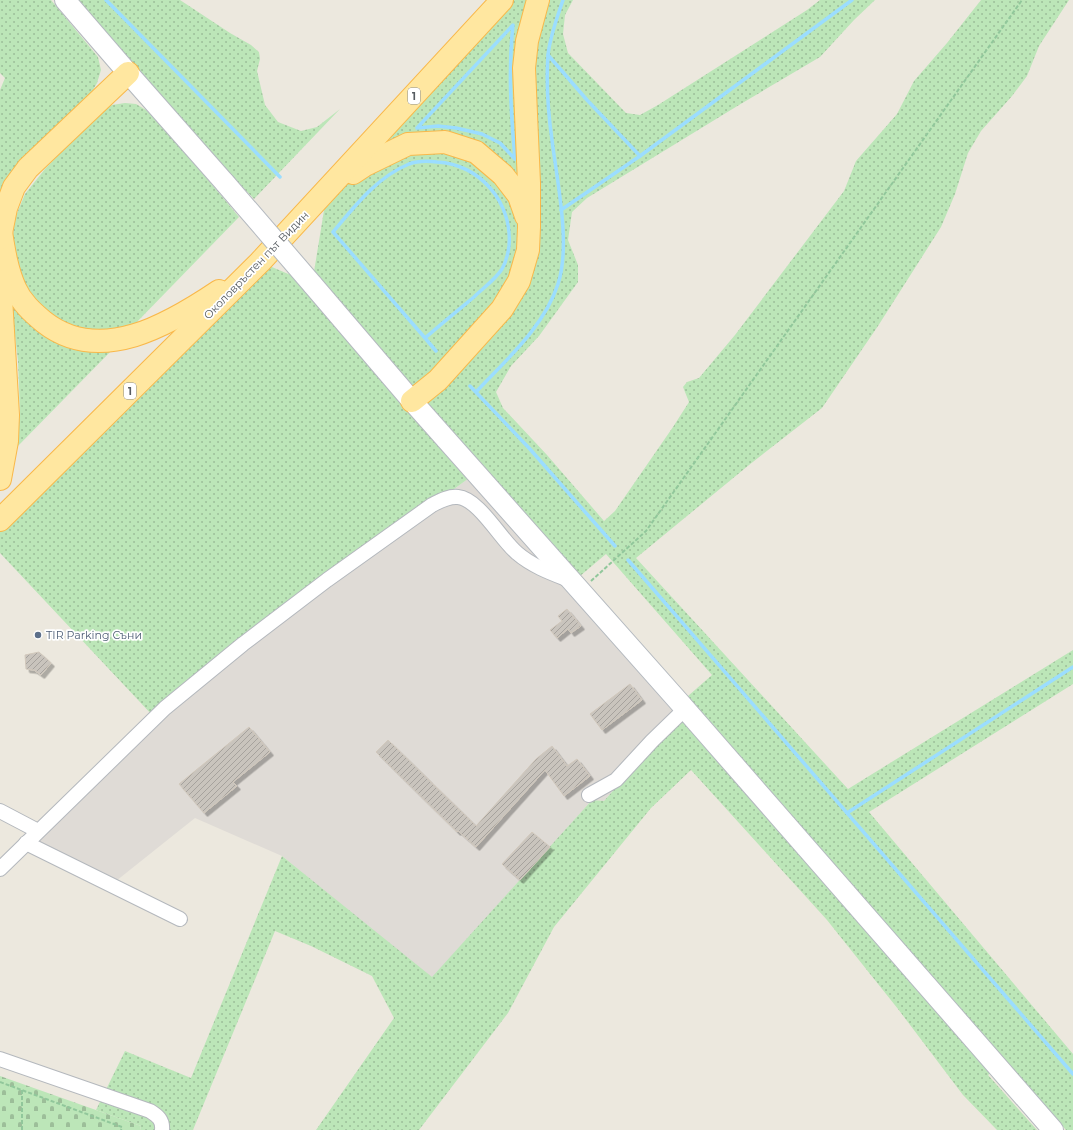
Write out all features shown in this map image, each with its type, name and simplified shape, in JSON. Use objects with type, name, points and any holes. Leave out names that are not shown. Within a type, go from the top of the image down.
[{"type":"main road","points":[[65,0],[128,74],[225,183],[412,401],[577,586],[1053,1130]]},
{"type":"main road","name":"Околовръстен път Видин","points":[[0,520],[260,262],[502,0]]},
{"type":"main road","points":[[412,401],[438,380],[502,309],[518,281],[528,250],[530,226],[524,68],[527,41],[538,0]]},
{"type":"main road","points":[[128,74],[28,168],[14,187],[6,208],[0,235],[7,264],[16,289],[30,310],[51,327],[70,336],[93,341],[114,340],[135,336],[177,317],[260,262]]},
{"type":"main road","points":[[326,192],[365,165],[408,144],[445,142],[476,152],[503,175],[519,196],[530,226]]},
{"type":"main road","points":[[0,281],[8,415],[7,441],[0,479]]},
{"type":"street","points":[[0,868],[154,718],[177,698],[243,644],[327,580],[432,505],[445,498],[458,497],[468,500],[481,511],[516,553],[528,562],[577,586]]},
{"type":"street","points":[[589,795],[616,780],[652,741],[685,709]]},
{"type":"street","points":[[0,811],[38,831]]},
{"type":"street","points":[[26,843],[180,920]]},
{"type":"street","points":[[0,1059],[150,1111],[160,1119],[162,1130]]},
{"type":"path","points":[[577,586],[646,531],[1022,0]]},
{"type":"path","points":[[0,1082],[122,1127],[121,1130]]},
{"type":"path","points":[[22,1090],[22,1130]]},
{"type":"shaded area","points":[[476,473],[685,709],[604,801],[592,800],[432,978],[282,856],[195,818],[111,885],[26,843],[154,718]]},
{"type":"green space","points":[[0,0],[51,0],[98,57],[101,70],[97,83],[90,95],[0,195],[0,90],[5,78],[0,73]]},
{"type":"green space","points":[[78,0],[180,0],[251,45],[259,52],[260,59],[257,71],[265,105],[278,122],[301,131],[317,127],[340,109],[254,199],[232,176]]},
{"type":"green space","points":[[502,0],[573,0],[565,15],[563,34],[568,53],[626,113],[640,115],[807,10],[820,0],[875,0],[854,20],[820,57],[587,198],[572,212],[568,240],[578,265],[578,282],[539,336],[511,366],[496,392],[503,408],[547,455],[604,521],[615,511],[689,402],[683,387],[687,382],[699,378],[735,335],[844,191],[856,161],[897,114],[914,81],[947,43],[981,0],[1069,0],[1039,46],[1027,76],[1012,96],[981,131],[968,153],[955,194],[941,227],[878,326],[822,408],[749,465],[636,558],[848,789],[1073,650],[1073,684],[869,812],[1073,1054],[1073,1130],[1066,1130],[1006,1061],[988,1075],[1037,1130],[997,1130],[963,1095],[898,1009],[827,920],[691,770],[651,808],[554,927],[508,1013],[419,1130],[316,1130],[394,1018],[372,976],[311,946],[275,931],[193,1130],[140,1130],[141,1126],[96,1110],[125,1051],[191,1078],[282,856],[432,977],[592,800],[604,801],[685,709],[680,703],[712,675],[606,554],[573,582],[476,473],[154,717],[0,553],[0,520],[260,262],[312,284],[327,192]]},
{"type":"green space","points":[[125,103],[136,104],[146,110],[184,151],[239,217],[134,325],[104,332],[84,332],[40,309],[25,289],[12,244],[15,218],[25,194],[45,169],[97,114],[112,105]]},
{"type":"green space","points":[[11,301],[114,348],[16,448],[20,413],[18,361]]},
{"type":"green space","points":[[0,1076],[141,1126],[140,1130],[0,1130]]},
{"type":"building","points":[[567,609],[581,626],[571,633],[568,629],[557,638],[550,630],[562,621],[558,616]]},
{"type":"building","points":[[39,652],[51,663],[41,675],[34,670],[26,669],[25,655]]},
{"type":"building","points":[[630,684],[642,700],[602,730],[590,714]]},
{"type":"building","points":[[249,727],[270,752],[233,782],[237,786],[204,813],[179,784]]},
{"type":"building","points":[[388,740],[476,826],[536,759],[552,746],[567,766],[577,759],[590,776],[564,796],[545,770],[476,847],[458,831],[457,832],[376,752]]},
{"type":"building","points":[[532,832],[550,847],[520,880],[502,864]]},
{"type":"waterway","points":[[106,0],[280,177]]},
{"type":"waterway","points":[[476,392],[523,342],[544,315],[552,300],[562,268],[562,213],[549,119],[547,76],[550,41],[563,0]]},
{"type":"waterway","points":[[561,210],[640,156],[852,0]]},
{"type":"waterway","points":[[513,25],[511,42],[511,92],[515,159],[500,143],[482,134],[456,128],[438,126],[417,128],[513,25]]},
{"type":"waterway","points":[[548,55],[587,100],[640,156]]},
{"type":"waterway","points":[[425,338],[496,277],[505,264],[509,246],[509,230],[505,215],[499,201],[491,189],[480,178],[467,170],[453,164],[426,161],[409,164],[387,176],[367,193],[333,232],[436,351]]},
{"type":"waterway","points":[[470,386],[529,448],[615,546]]},
{"type":"waterway","points":[[628,560],[1073,1074]]},
{"type":"waterway","points":[[847,813],[1073,667]]},
{"type":"place","name":"TIR Parking Съни","points":[[38,635]]}]
